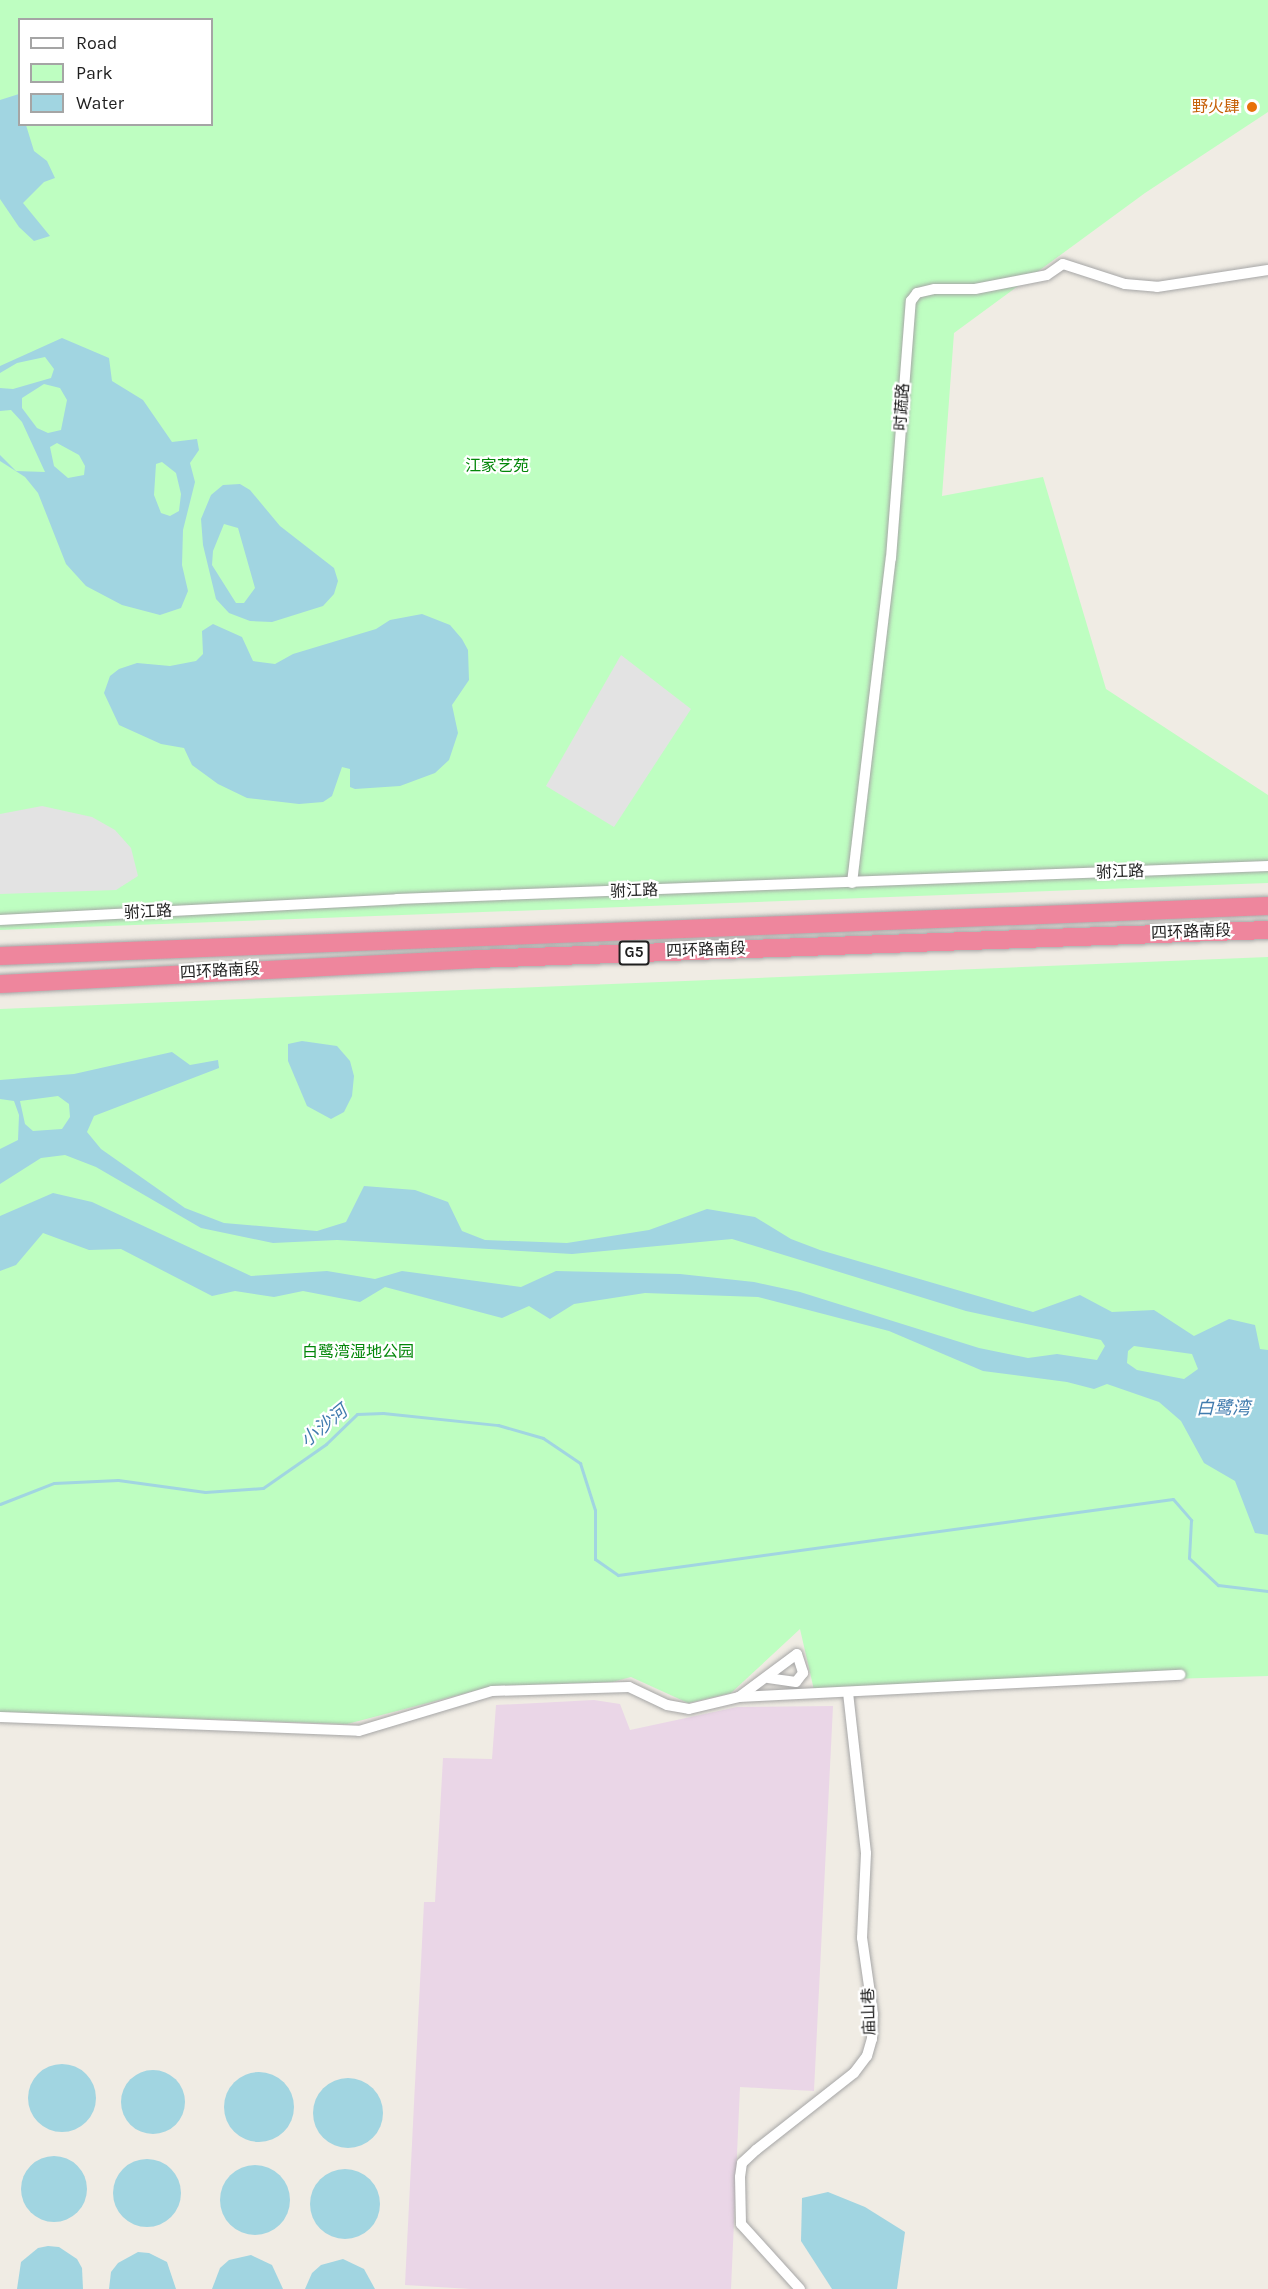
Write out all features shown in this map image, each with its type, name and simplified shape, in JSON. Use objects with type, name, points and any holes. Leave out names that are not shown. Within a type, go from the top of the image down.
[{"type":"highway","name":"四环路南段","points":[[0,956],[1268,906]]},
{"type":"highway","name":"四环路南段","points":[[0,984],[477,959],[1268,930]]},
{"type":"street","name":"时蔬路","points":[[852,883],[891,558],[911,300],[917,293],[926,291],[975,289],[1047,275],[1063,264],[1125,284],[1157,287],[1268,270]]},
{"type":"street","name":"驸江路","points":[[0,920],[386,899],[1268,866]]},
{"type":"street","points":[[0,1717],[358,1731],[492,1691],[629,1687],[667,1706],[689,1708],[739,1697],[1180,1675]]},
{"type":"street","points":[[739,1697],[768,1678]]},
{"type":"street","name":"庙山巷","points":[[800,2289],[741,2224],[740,2177],[742,2163],[756,2150],[855,2073],[867,2056],[872,2039],[873,2014],[862,1938],[866,1853],[848,1692]]},
{"type":"shaded area","points":[[621,655],[691,709],[614,827],[546,786]]},
{"type":"shaded area","points":[[42,806],[92,817],[115,830],[131,848],[138,876],[116,890],[0,894],[0,814]]},
{"type":"shaded area","points":[[594,1700],[620,1704],[630,1730],[737,1707],[833,1706],[814,2091],[740,2087],[731,2289],[471,2289],[405,2285],[424,1902],[435,1902],[443,1758],[492,1759],[496,1705]]},
{"type":"green space","name":"江家艺苑","points":[[0,0],[1268,0],[1268,112],[1145,193],[954,333],[942,496],[1043,477],[1106,689],[1268,795],[1268,883],[0,930]]},
{"type":"green space","name":"白鹭湾湿地公园","points":[[1268,957],[1268,1676],[814,1690],[800,1629],[731,1693],[688,1703],[631,1677],[612,1682],[493,1686],[347,1724],[0,1712],[0,1009]]},
{"type":"water","points":[[18,94],[18,126],[26,126],[34,151],[47,161],[55,178],[44,182],[23,203],[50,236],[34,241],[19,227],[0,199],[0,100]]},
{"type":"water","points":[[62,338],[109,358],[112,381],[143,400],[172,442],[197,439],[199,450],[190,463],[195,482],[183,530],[182,565],[188,591],[181,608],[160,615],[122,605],[86,586],[66,564],[38,493],[25,477],[0,461],[0,455],[16,471],[45,472],[22,422],[11,410],[0,411],[0,388],[13,389],[51,378],[54,369],[45,357],[17,363],[0,373],[0,366]],"holes":[[[44,384],[60,388],[67,400],[61,430],[48,433],[37,428],[22,408],[22,398]],[[57,443],[79,455],[85,466],[84,475],[68,478],[54,466],[50,447]],[[162,462],[176,473],[181,494],[179,511],[170,516],[161,513],[154,495],[156,464]]]},
{"type":"water","points":[[240,484],[250,490],[280,526],[334,568],[338,581],[334,594],[323,606],[272,622],[250,621],[229,613],[216,599],[203,545],[201,519],[211,495],[223,485]],"holes":[[[224,524],[238,528],[255,588],[244,603],[236,603],[212,565],[213,551]]]},
{"type":"water","points":[[422,614],[450,625],[462,639],[468,650],[469,680],[452,705],[458,733],[449,760],[435,773],[400,786],[355,789],[350,787],[350,769],[342,767],[332,796],[323,802],[299,804],[247,798],[218,784],[192,765],[184,748],[161,744],[119,725],[104,693],[110,676],[119,669],[137,663],[170,666],[196,661],[203,654],[202,631],[213,624],[242,637],[253,661],[275,664],[293,654],[376,629],[390,620]]},
{"type":"water","points":[[302,1041],[337,1046],[350,1061],[354,1076],[352,1096],[344,1112],[331,1119],[307,1106],[288,1061],[288,1044]]},
{"type":"water","name":"白鹭湾","points":[[172,1052],[190,1065],[218,1060],[219,1068],[94,1116],[87,1132],[101,1149],[185,1208],[224,1223],[317,1231],[346,1222],[364,1186],[415,1190],[448,1202],[462,1231],[485,1240],[567,1243],[649,1230],[707,1209],[755,1217],[791,1239],[820,1250],[1033,1312],[1080,1295],[1112,1312],[1154,1310],[1194,1336],[1229,1319],[1255,1325],[1260,1349],[1268,1350],[1268,1535],[1255,1533],[1235,1481],[1204,1463],[1181,1421],[1159,1402],[1107,1384],[1094,1389],[1067,1382],[983,1371],[889,1331],[758,1297],[645,1293],[574,1304],[550,1319],[529,1306],[502,1318],[385,1287],[360,1302],[303,1291],[274,1297],[235,1291],[212,1296],[121,1249],[89,1250],[43,1233],[16,1265],[0,1271],[0,1216],[53,1193],[92,1202],[251,1276],[327,1271],[375,1279],[402,1271],[521,1287],[556,1271],[680,1274],[754,1282],[800,1292],[979,1348],[1028,1358],[1057,1354],[1097,1360],[1105,1346],[1101,1340],[966,1311],[732,1239],[572,1254],[337,1240],[273,1243],[201,1228],[96,1167],[65,1155],[41,1158],[0,1184],[0,1149],[18,1140],[19,1115],[14,1101],[0,1099],[0,1080],[74,1074]],"holes":[[[58,1096],[69,1104],[70,1117],[62,1129],[33,1131],[25,1124],[20,1101]],[[1134,1346],[1192,1354],[1198,1369],[1184,1379],[1137,1370],[1127,1363],[1128,1351]]]},
{"type":"water","points":[[62,2064],[75,2067],[86,2074],[93,2085],[96,2098],[93,2111],[86,2122],[75,2129],[62,2132],[49,2129],[38,2122],[31,2111],[28,2098],[31,2085],[38,2074],[49,2067]]},
{"type":"water","points":[[153,2070],[165,2072],[176,2079],[183,2090],[185,2102],[183,2114],[176,2125],[165,2132],[153,2134],[141,2132],[130,2125],[123,2114],[121,2102],[123,2090],[130,2079],[141,2072]]},
{"type":"water","points":[[266,2072],[279,2078],[288,2087],[292,2093],[294,2107],[292,2121],[284,2132],[273,2140],[252,2142],[234,2132],[226,2121],[224,2100],[234,2082],[245,2074]]},
{"type":"water","points":[[355,2078],[368,2084],[377,2093],[381,2099],[383,2113],[381,2127],[373,2138],[362,2146],[341,2148],[323,2138],[315,2127],[313,2106],[323,2088],[334,2080]]},
{"type":"water","points":[[54,2156],[67,2159],[77,2166],[84,2176],[87,2189],[84,2202],[77,2212],[67,2219],[54,2222],[41,2219],[31,2212],[24,2202],[21,2189],[24,2176],[31,2166],[41,2159]]},
{"type":"water","points":[[140,2159],[154,2159],[166,2164],[176,2174],[181,2193],[176,2212],[166,2222],[154,2227],[140,2227],[128,2222],[118,2212],[113,2200],[113,2186],[118,2174],[128,2164]]},
{"type":"water","points":[[262,2165],[275,2171],[284,2180],[288,2186],[290,2200],[288,2214],[280,2225],[269,2233],[248,2235],[230,2225],[222,2214],[220,2193],[230,2175],[241,2167]]},
{"type":"water","points":[[352,2169],[365,2175],[374,2184],[378,2190],[380,2204],[378,2218],[370,2229],[359,2237],[338,2239],[320,2229],[312,2218],[310,2197],[320,2179],[331,2171]]},
{"type":"water","points":[[828,2192],[865,2207],[905,2232],[897,2289],[832,2289],[801,2241],[802,2198]]},
{"type":"water","points":[[59,2247],[77,2259],[82,2268],[83,2289],[17,2289],[21,2262],[38,2248]]},
{"type":"water","points":[[138,2252],[149,2253],[167,2262],[176,2289],[109,2289],[111,2272],[118,2263]]},
{"type":"water","points":[[251,2255],[272,2265],[283,2289],[212,2289],[220,2268],[229,2260]]},
{"type":"water","points":[[343,2259],[364,2269],[375,2289],[305,2289],[312,2273],[321,2265]]},
{"type":"waterway","name":"小沙河","points":[[0,1504],[54,1483],[118,1480],[205,1492],[263,1488],[326,1444],[357,1414],[383,1413],[498,1425],[543,1438],[580,1463],[595,1510],[595,1559],[618,1575],[1173,1499],[1191,1520],[1189,1558],[1218,1585],[1268,1591]]},
{"type":"place","name":"野火肆","points":[[1252,107]]}]
